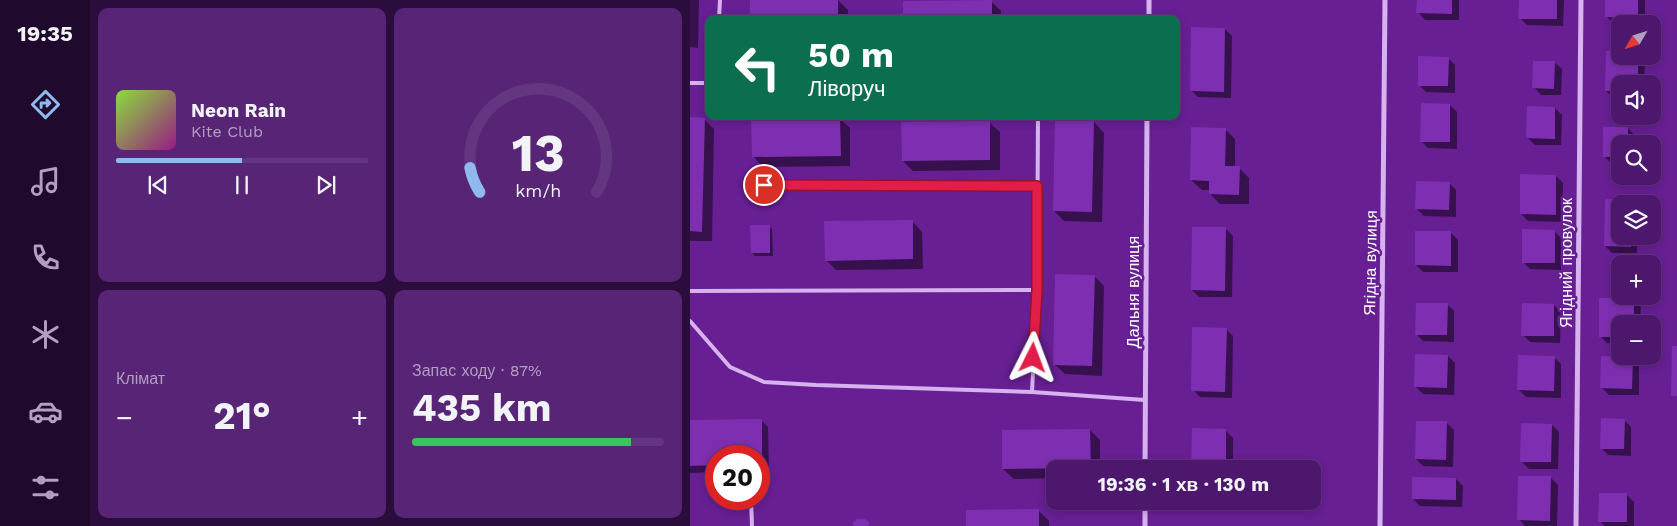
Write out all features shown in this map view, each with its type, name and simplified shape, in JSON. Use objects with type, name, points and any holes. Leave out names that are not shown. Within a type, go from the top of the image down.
[{"type":"street","points":[[1149,0],[1149,15]]},
{"type":"street","name":"Ягідна вулиця","points":[[1380,526],[1385,0]]},
{"type":"street","name":"Ягідний провулок","points":[[1576,526],[1581,0]]},
{"type":"street","name":"Дальня вулиця","points":[[1145,460],[1147,120]]},
{"type":"street","points":[[1145,510],[1145,526]]},
{"type":"lane","points":[[720,0],[720,15]]},
{"type":"lane","points":[[690,82],[705,83]]},
{"type":"lane","points":[[1032,392],[1037,290],[1038,120]]},
{"type":"lane","points":[[745,185],[1037,186]]},
{"type":"lane","points":[[690,291],[1037,290]]},
{"type":"lane","points":[[690,321],[730,367],[764,382],[816,386],[1032,392],[1145,400]]},
{"type":"lane","points":[[751,510],[752,526]]},
{"type":"building","points":[[750,0],[838,0],[838,15],[750,15]]},
{"type":"building","points":[[992,0],[992,15],[903,15],[903,1]]},
{"type":"building","points":[[1417,0],[1452,0],[1452,14],[1416,13]]},
{"type":"building","points":[[1519,0],[1557,0],[1557,19],[1518,19]]},
{"type":"building","points":[[1605,0],[1638,0],[1638,15],[1611,15],[1611,17],[1605,17]]},
{"type":"building","points":[[1191,27],[1225,28],[1224,92],[1190,91]]},
{"type":"building","points":[[1606,51],[1611,51],[1611,65],[1638,65],[1638,75],[1611,75],[1611,91],[1605,91]]},
{"type":"building","points":[[1418,56],[1449,57],[1448,86],[1418,86]]},
{"type":"building","points":[[1533,61],[1555,61],[1554,89],[1532,88]]},
{"type":"building","points":[[1421,103],[1450,104],[1450,142],[1420,142]]},
{"type":"building","points":[[1527,106],[1555,107],[1555,139],[1526,138]]},
{"type":"building","points":[[690,117],[705,118],[702,232],[690,231]]},
{"type":"building","points":[[751,120],[840,120],[841,156],[752,157]]},
{"type":"building","points":[[1055,120],[1094,121],[1092,212],[1053,211]]},
{"type":"building","points":[[990,121],[990,160],[902,161],[901,122]]},
{"type":"building","points":[[1191,127],[1226,128],[1225,166],[1240,166],[1239,195],[1209,194],[1209,181],[1190,180]]},
{"type":"building","points":[[1603,127],[1628,127],[1628,135],[1611,135],[1611,157],[1603,157]]},
{"type":"building","points":[[1520,174],[1556,175],[1556,215],[1520,214]]},
{"type":"building","points":[[1416,181],[1450,182],[1449,210],[1415,209]]},
{"type":"building","points":[[1605,199],[1611,199],[1611,245],[1631,245],[1631,247],[1604,246]]},
{"type":"building","points":[[913,220],[913,259],[825,261],[824,221]]},
{"type":"building","points":[[750,225],[770,225],[770,253],[751,253]]},
{"type":"building","points":[[1192,227],[1226,227],[1225,291],[1191,290]]},
{"type":"building","points":[[1522,229],[1555,230],[1555,263],[1522,263]]},
{"type":"building","points":[[1415,231],[1451,231],[1451,266],[1415,265]]},
{"type":"building","points":[[1055,274],[1095,275],[1092,366],[1053,365]]},
{"type":"building","points":[[1599,298],[1611,298],[1611,305],[1634,305],[1634,315],[1611,315],[1611,337],[1599,337]]},
{"type":"building","points":[[1416,303],[1448,303],[1447,335],[1415,335]]},
{"type":"building","points":[[1522,303],[1554,304],[1554,336],[1521,336]]},
{"type":"building","points":[[1192,327],[1227,328],[1225,392],[1191,391]]},
{"type":"building","points":[[1672,346],[1677,346],[1677,396],[1671,396]]},
{"type":"building","points":[[1415,354],[1448,355],[1447,388],[1414,387]]},
{"type":"building","points":[[1518,355],[1555,356],[1554,391],[1517,390]]},
{"type":"building","points":[[1601,356],[1611,356],[1611,365],[1633,365],[1632,389],[1600,388]]},
{"type":"building","points":[[1601,418],[1625,419],[1624,449],[1600,449]]},
{"type":"building","points":[[762,419],[762,445],[705,445],[705,465],[690,466],[690,420]]},
{"type":"building","points":[[1416,421],[1447,421],[1446,460],[1415,459]]},
{"type":"building","points":[[1521,423],[1552,424],[1551,462],[1520,462]]},
{"type":"building","points":[[1192,428],[1226,429],[1226,460],[1191,460]]},
{"type":"building","points":[[1090,429],[1091,460],[1046,460],[1046,469],[1002,469],[1002,430]]},
{"type":"building","points":[[1518,476],[1551,476],[1550,521],[1517,520]]},
{"type":"building","points":[[1412,477],[1456,478],[1456,500],[1412,499]]},
{"type":"building","points":[[1599,493],[1627,493],[1627,522],[1598,522]]},
{"type":"building","points":[[1039,509],[1039,526],[966,526],[966,510]]},
{"type":"building","points":[[857,519],[865,519],[869,522],[869,526],[853,526]]},
{"type":"route","points":[[764,185],[1037,186],[1037,290],[1033,358]]}]
